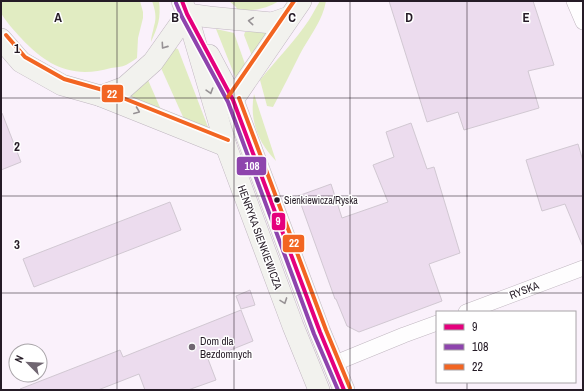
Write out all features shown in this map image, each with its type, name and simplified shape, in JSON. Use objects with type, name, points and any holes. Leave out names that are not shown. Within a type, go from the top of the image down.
[{"type":"main road","points":[[101,96],[125,87],[153,62],[184,7],[222,19],[272,23],[295,9]]},
{"type":"main road","name":"HENRYKA SIENKIEWICZA","points":[[184,7],[232,100],[320,332],[344,390]]},
{"type":"main road","name":"HENRYKA SIENKIEWICZA","points":[[184,7],[226,146],[293,326],[319,390]]},
{"type":"main road","points":[[232,100],[295,9]]},
{"type":"main road","points":[[1,39],[21,62],[62,85],[101,96],[226,146]]},
{"type":"street","points":[[574,1],[583,22]]},
{"type":"street","name":"RYSKA","points":[[469,311],[583,268]]},
{"type":"street","points":[[333,364],[436,323]]},
{"type":"green space","points":[[1,1],[140,1],[143,18],[138,38],[137,58],[124,66],[97,71],[72,71],[61,68],[41,56],[16,33],[1,13]]},
{"type":"green space","points":[[152,1],[159,1],[160,13],[157,27],[151,42],[155,23],[155,10]]},
{"type":"green space","points":[[229,1],[279,1],[259,9],[238,11]]},
{"type":"green space","points":[[320,1],[326,1],[319,22],[300,54],[273,107],[267,106],[260,80],[304,28]]},
{"type":"green space","points":[[275,27],[252,56],[244,35],[245,32],[254,32]]},
{"type":"green space","points":[[216,29],[234,33],[245,64],[236,79]]},
{"type":"green space","points":[[175,48],[178,49],[208,127],[207,128],[184,119],[161,68]]},
{"type":"green space","points":[[148,80],[162,112],[114,97]]},
{"type":"green space","points":[[254,94],[276,161],[264,146],[256,130],[253,112]]},
{"type":"building","points":[[389,1],[533,1],[554,65],[528,71],[539,108],[464,130],[458,112],[427,122]]},
{"type":"building","points":[[1,113],[21,162],[1,170]]},
{"type":"building","points":[[411,123],[427,169],[434,167],[460,253],[429,264],[442,301],[359,332],[347,326],[335,299],[298,196],[331,184],[342,218],[388,202],[373,165],[394,157],[386,132]]},
{"type":"building","points":[[578,144],[583,161],[583,247],[565,204],[542,211],[526,160]]},
{"type":"building","points":[[170,202],[181,230],[34,287],[23,259]]},
{"type":"building","points":[[250,290],[255,305],[241,309],[236,296]]},
{"type":"building","points":[[241,310],[253,341],[208,359],[216,380],[188,390],[145,390],[139,374],[98,390],[20,390],[35,383],[48,383],[48,378],[120,350],[123,357]]},
{"type":"transit line","name":"9","points":[[182,1],[187,14],[233,100],[320,332],[344,390]]},
{"type":"transit line","name":"22","points":[[228,97],[294,1]]},
{"type":"transit line","name":"108","points":[[176,3],[228,102],[314,334],[338,390]]},
{"type":"transit line","name":"22","points":[[6,35],[25,57],[64,79],[103,90],[228,140]]},
{"type":"transit line","name":"22","points":[[239,98],[326,330],[350,388]]},
{"type":"place","name":"Sienkiewicza/Ryska","points":[[277,200]]},
{"type":"place","name":"Dom dla Bezdomnych","points":[[192,347]]}]
